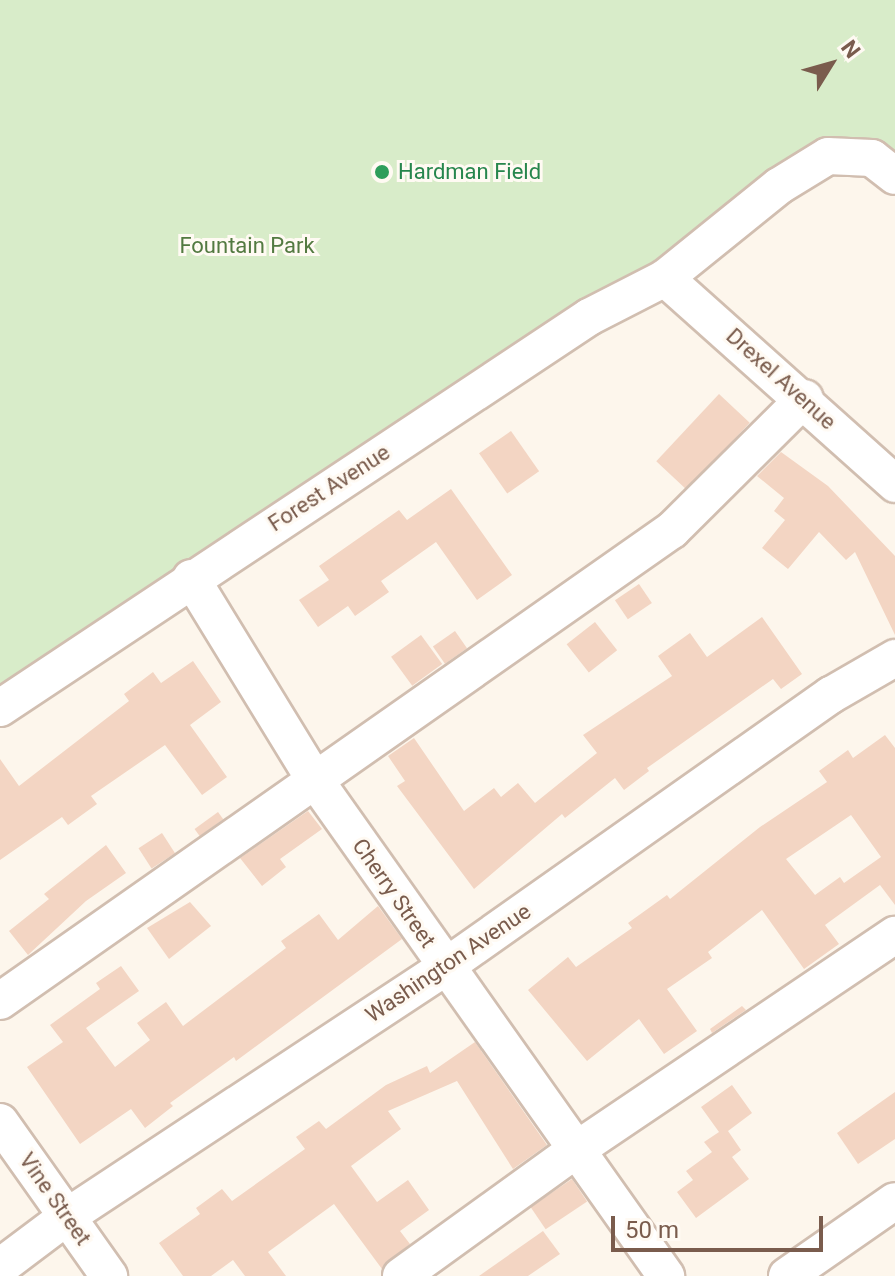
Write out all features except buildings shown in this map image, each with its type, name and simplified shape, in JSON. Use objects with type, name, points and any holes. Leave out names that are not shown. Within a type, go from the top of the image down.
[{"type":"street","name":"Forest Avenue","points":[[0,708],[191,578],[589,317],[665,278],[779,186],[828,156],[872,158],[895,176]]},
{"type":"street","name":"Drexel Avenue","points":[[665,278],[805,398],[895,484]]},
{"type":"street","points":[[0,1001],[672,530],[805,398]]},
{"type":"street","name":"Cherry Street","points":[[191,578],[315,780],[666,1276]]},
{"type":"street","name":"Washington Avenue","points":[[0,1267],[68,1216],[445,967],[831,695],[895,658]]},
{"type":"street","points":[[401,1276],[576,1150],[895,935]]},
{"type":"street","name":"Vine Street","points":[[0,1122],[109,1276]]},
{"type":"street","points":[[787,1276],[895,1201]]},
{"type":"green space","name":"Fountain Park","points":[[0,0],[895,0],[895,176],[828,156],[0,708]]},
{"type":"place","name":"Hardman Field","points":[[382,172]]}]
